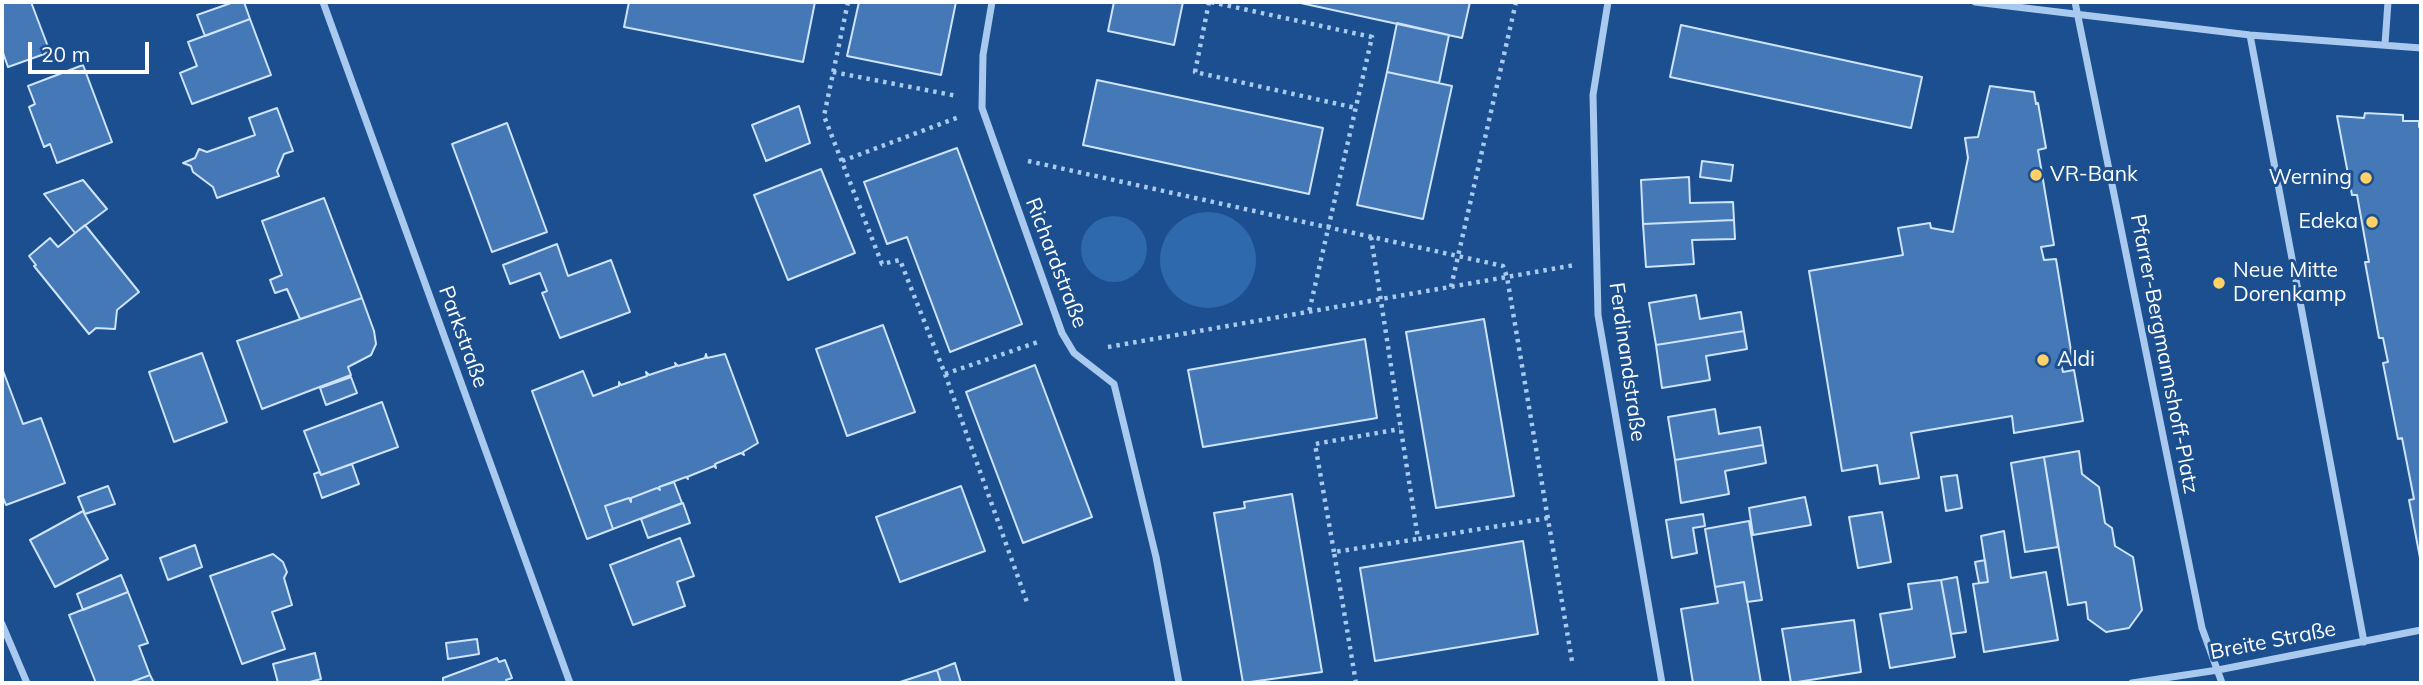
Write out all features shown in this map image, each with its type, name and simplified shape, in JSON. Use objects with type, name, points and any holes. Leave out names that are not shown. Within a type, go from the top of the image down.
[{"type":"street","name":"Parkstraße","points":[[323,2],[570,683]]},
{"type":"street","name":"Richardstraße","points":[[992,2],[983,55],[982,105],[1062,333],[1074,352],[1114,384],[1156,557],[1179,683]]},
{"type":"street","name":"Ferdinandstraße","points":[[1608,2],[1593,96],[1598,315],[1662,683]]},
{"type":"street","points":[[1975,2],[2250,35],[2421,48]]},
{"type":"street","name":"Pfarrer-Bergmannshoff-Platz","points":[[2075,2],[2202,628],[2222,683]]},
{"type":"street","points":[[2385,44],[2388,2]]},
{"type":"street","points":[[2250,35],[2364,642]]},
{"type":"street","points":[[2,624],[27,683]]},
{"type":"street","name":"Breite Straße","points":[[2132,683],[2218,670],[2421,630]]},
{"type":"path","points":[[848,2],[824,116],[882,264],[900,260],[945,374],[1028,605]]},
{"type":"path","points":[[1309,312],[1328,227],[1356,108],[1372,37],[1210,2],[1195,72],[1356,108]]},
{"type":"path","points":[[1451,287],[1516,2]]},
{"type":"path","points":[[833,72],[982,105]]},
{"type":"path","points":[[842,161],[982,105]]},
{"type":"path","points":[[997,154],[1503,265],[1572,661]]},
{"type":"path","points":[[1371,237],[1418,539]]},
{"type":"path","points":[[1074,352],[1597,261]]},
{"type":"path","points":[[945,374],[1062,333]]},
{"type":"path","points":[[1356,683],[1315,444],[1400,429]]},
{"type":"path","points":[[1334,552],[1548,518]]},
{"type":"shaded area","points":[[1208,212],[1226,216],[1242,226],[1252,242],[1256,260],[1252,278],[1242,294],[1226,304],[1208,308],[1190,304],[1174,294],[1164,278],[1160,260],[1164,242],[1174,226],[1190,216]]},
{"type":"shaded area","points":[[1108,216],[1120,216],[1132,221],[1142,231],[1147,249],[1145,262],[1132,277],[1120,282],[1108,282],[1096,277],[1086,267],[1081,255],[1081,243],[1086,231],[1096,221]]},
{"type":"building","points":[[2,2],[31,2],[50,52],[8,67],[2,50]]},
{"type":"building","points":[[234,2],[244,2],[250,19],[205,36],[197,15]]},
{"type":"building","points":[[629,2],[815,2],[803,62],[624,27]]},
{"type":"building","points":[[859,2],[956,2],[941,75],[847,56]]},
{"type":"building","points":[[1114,2],[1183,2],[1174,45],[1108,31]]},
{"type":"building","points":[[1296,2],[1470,2],[1462,38]]},
{"type":"building","points":[[250,19],[271,75],[192,104],[180,73],[197,66],[188,42]]},
{"type":"building","points":[[1397,23],[1449,35],[1439,83],[1387,72]]},
{"type":"building","points":[[1681,25],[1922,77],[1911,128],[1670,77]]},
{"type":"building","points":[[83,65],[112,142],[57,163],[50,144],[44,147],[29,107],[35,104],[28,86]]},
{"type":"building","points":[[1387,72],[1452,86],[1423,219],[1357,205]]},
{"type":"building","points":[[1097,80],[1323,128],[1309,194],[1083,145]]},
{"type":"building","points":[[1990,86],[2034,92],[2036,104],[2038,103],[2046,148],[2038,150],[2054,245],[2041,247],[2044,260],[2056,259],[2072,357],[2060,359],[2063,372],[2074,370],[2083,421],[2014,433],[2012,416],[1911,433],[1919,478],[1880,484],[1877,465],[1842,471],[1809,271],[1903,255],[1898,228],[1930,223],[1931,228],[1953,232],[1968,158],[1965,138],[1978,137]]},
{"type":"building","points":[[799,106],[810,143],[766,161],[752,125]]},
{"type":"building","points":[[277,108],[293,151],[284,154],[277,171],[279,176],[217,198],[213,187],[193,172],[191,166],[183,163],[195,158],[199,149],[207,152],[255,135],[249,118]]},
{"type":"building","points":[[2365,113],[2403,115],[2403,121],[2419,121],[2421,127],[2421,563],[2409,500],[2414,499],[2402,438],[2398,439],[2383,363],[2388,362],[2383,338],[2379,338],[2365,262],[2369,262],[2357,195],[2352,195],[2337,116],[2364,118]]},
{"type":"building","points":[[507,123],[547,232],[492,252],[452,144]]},
{"type":"building","points":[[957,148],[1022,324],[950,352],[907,237],[887,244],[864,182]]},
{"type":"building","points":[[1702,161],[1733,165],[1731,181],[1700,177]]},
{"type":"building","points":[[821,169],[855,253],[788,280],[754,195]]},
{"type":"building","points":[[1689,177],[1690,203],[1733,202],[1734,220],[1643,224],[1641,180]]},
{"type":"building","points":[[83,180],[107,209],[75,233],[44,194]]},
{"type":"building","points":[[324,198],[362,298],[300,319],[287,289],[275,293],[270,280],[282,275],[262,221]]},
{"type":"building","points":[[1734,220],[1735,239],[1692,240],[1694,264],[1646,267],[1643,224]]},
{"type":"building","points":[[85,225],[139,292],[117,310],[115,329],[96,328],[89,334],[34,266],[36,265],[29,256],[50,238],[58,247]]},
{"type":"building","points":[[557,244],[568,276],[611,260],[630,312],[560,338],[542,293],[547,291],[540,273],[510,284],[503,265]]},
{"type":"building","points":[[1696,295],[1700,319],[1741,312],[1744,331],[1656,345],[1649,303]]},
{"type":"building","points":[[362,298],[374,331],[376,344],[371,355],[348,367],[351,375],[262,409],[237,341]]},
{"type":"building","points":[[1484,319],[1514,496],[1436,508],[1406,332]]},
{"type":"building","points":[[883,325],[915,412],[847,436],[816,349]]},
{"type":"building","points":[[1744,331],[1747,349],[1706,356],[1710,380],[1662,388],[1656,345]]},
{"type":"building","points":[[1365,339],[1377,418],[1203,447],[1188,370]]},
{"type":"building","points":[[202,353],[227,422],[174,442],[149,372]]},
{"type":"building","points":[[706,354],[707,358],[725,354],[758,443],[743,452],[744,455],[741,453],[715,464],[716,468],[714,466],[687,477],[688,479],[686,477],[659,487],[660,490],[657,488],[631,498],[631,502],[629,498],[605,506],[613,529],[587,539],[532,391],[583,371],[593,396],[619,386],[619,382],[621,385],[647,376],[646,372],[649,375],[676,366],[675,363],[678,366],[705,358]]},
{"type":"building","points":[[1035,365],[1092,517],[1023,543],[966,392]]},
{"type":"building","points":[[2,368],[23,424],[41,418],[65,483],[6,505],[2,495]]},
{"type":"building","points":[[351,377],[357,393],[326,405],[320,388]]},
{"type":"building","points":[[382,402],[398,447],[321,475],[304,431]]},
{"type":"building","points":[[1715,409],[1719,434],[1760,427],[1763,445],[1675,460],[1668,417]]},
{"type":"building","points":[[1763,445],[1766,463],[1725,471],[1729,494],[1681,503],[1675,460]]},
{"type":"building","points":[[2079,451],[2082,474],[2099,487],[2105,523],[2112,528],[2115,546],[2133,557],[2142,610],[2129,628],[2106,632],[2088,619],[2086,602],[2068,605],[2044,457]]},
{"type":"building","points":[[2044,457],[2058,547],[2025,552],[2011,463]]},
{"type":"building","points":[[352,464],[359,484],[322,498],[314,474],[319,472],[321,475]]},
{"type":"building","points":[[1957,475],[1962,508],[1946,511],[1941,477]]},
{"type":"building","points":[[674,482],[682,503],[613,529],[605,506],[629,498],[631,502],[631,498],[657,488],[660,490],[659,487]]},
{"type":"building","points":[[108,486],[115,504],[85,514],[78,497]]},
{"type":"building","points":[[961,486],[985,551],[900,582],[876,517]]},
{"type":"building","points":[[1292,494],[1322,672],[1243,683],[1214,513],[1245,508],[1244,502]]},
{"type":"building","points":[[1805,497],[1811,525],[1753,535],[1749,508]]},
{"type":"building","points":[[683,503],[690,523],[648,538],[641,519]]},
{"type":"building","points":[[83,511],[108,559],[55,587],[30,540]]},
{"type":"building","points":[[1882,512],[1891,562],[1858,568],[1849,517]]},
{"type":"building","points":[[1703,514],[1705,526],[1693,528],[1697,553],[1672,558],[1666,520]]},
{"type":"building","points":[[1749,521],[1762,600],[1747,602],[1744,582],[1715,587],[1705,529]]},
{"type":"building","points":[[2004,531],[2011,578],[2046,572],[2058,640],[1984,652],[1973,584],[1988,582],[1981,536]]},
{"type":"building","points":[[680,538],[694,576],[677,582],[685,606],[633,625],[610,565]]},
{"type":"building","points":[[1523,541],[1538,634],[1375,661],[1360,568]]},
{"type":"building","points":[[195,545],[202,567],[168,580],[160,558]]},
{"type":"building","points":[[273,554],[283,562],[287,572],[284,578],[292,605],[272,612],[285,649],[242,664],[210,576]]},
{"type":"building","points":[[1985,560],[1988,582],[1979,583],[1975,562]]},
{"type":"building","points":[[121,575],[128,592],[83,610],[77,594]]},
{"type":"building","points":[[1957,577],[1966,632],[1951,634],[1941,580]]},
{"type":"building","points":[[1941,580],[1955,657],[1890,668],[1880,614],[1912,609],[1908,584]]},
{"type":"building","points":[[1744,582],[1761,683],[1693,683],[1681,609],[1718,603],[1715,587]]},
{"type":"building","points":[[128,592],[148,643],[139,646],[150,675],[129,683],[96,683],[69,615]]},
{"type":"building","points":[[1854,620],[1861,672],[1791,683],[1782,629]]},
{"type":"building","points":[[477,639],[479,654],[448,659],[446,643]]},
{"type":"building","points":[[315,653],[321,679],[306,683],[278,683],[273,664]]},
{"type":"building","points":[[497,658],[499,662],[505,660],[512,678],[506,680],[507,683],[443,683],[443,678]]},
{"type":"building","points":[[955,663],[961,683],[941,683],[937,670]]},
{"type":"building","points":[[937,670],[941,683],[897,683]]},
{"type":"building","points":[[150,675],[154,683],[129,683]]},
{"type":"place","name":"VR-Bank","points":[[2036,175]]},
{"type":"place","name":"Werning","points":[[2366,178]]},
{"type":"place","name":"Edeka","points":[[2372,222]]},
{"type":"place","name":"Neue Mitte Dorenkamp","points":[[2219,283]]},
{"type":"place","name":"Aldi","points":[[2043,360]]}]
